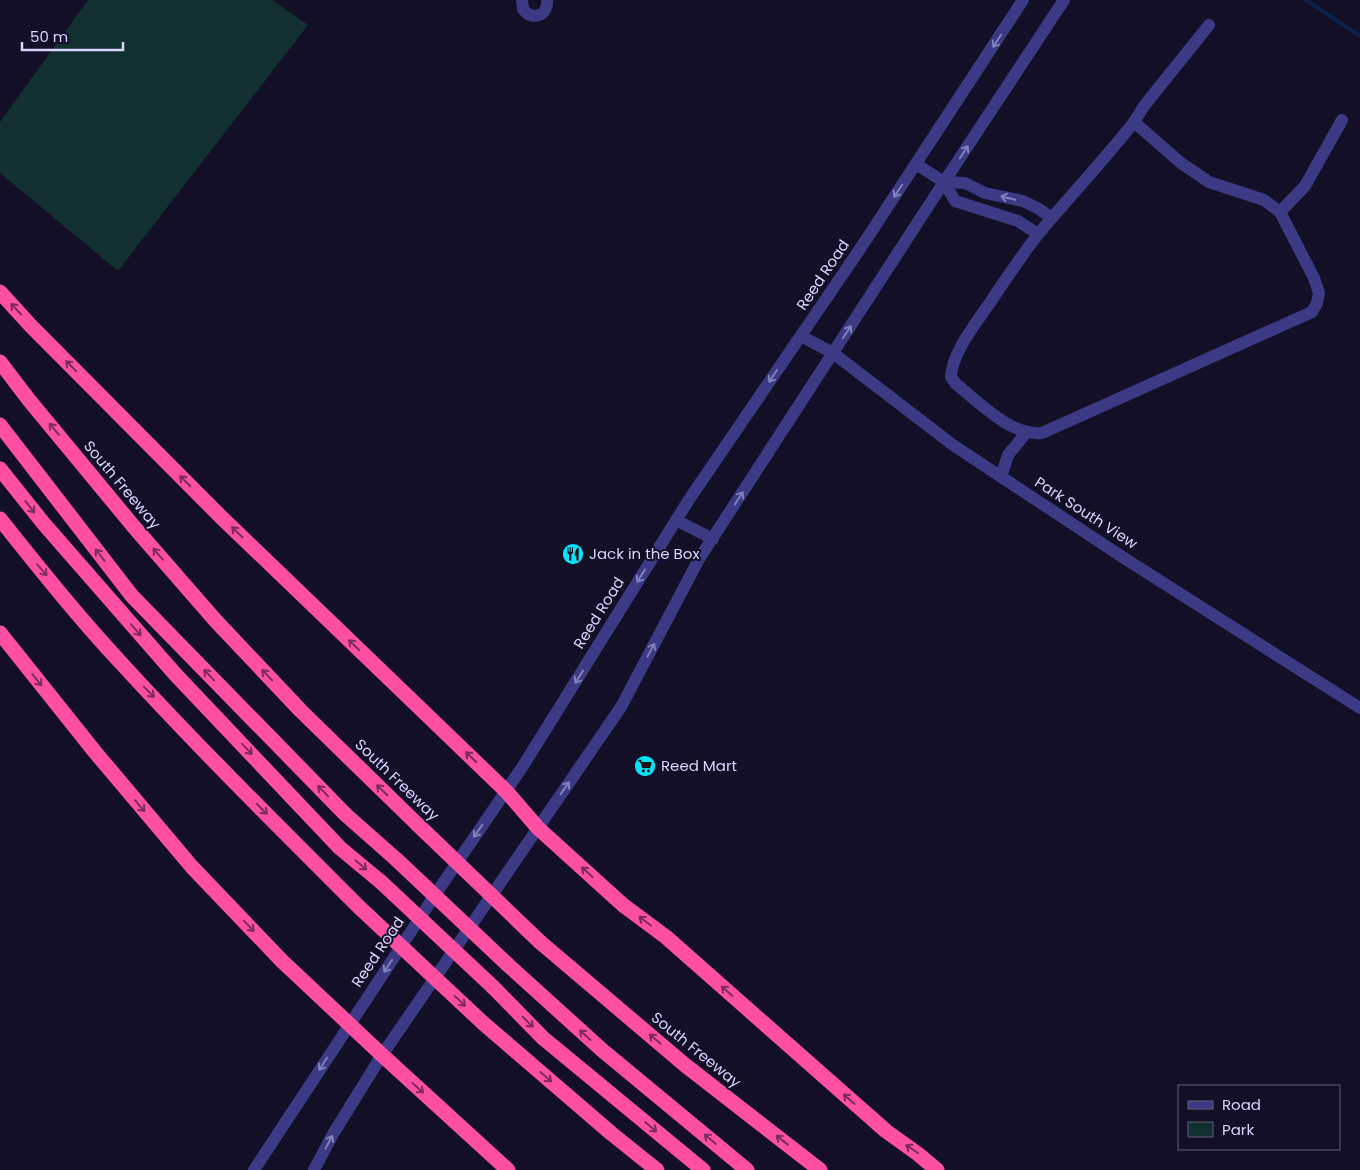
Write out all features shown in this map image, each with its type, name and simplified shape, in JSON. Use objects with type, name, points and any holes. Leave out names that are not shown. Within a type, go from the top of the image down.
[{"type":"highway","points":[[0,292],[38,333],[220,516],[506,791],[538,828],[623,905],[666,937],[886,1131],[937,1170]]},
{"type":"highway","name":"South Freeway","points":[[0,362],[72,452],[215,620],[301,711],[540,942],[685,1065],[820,1170]]},
{"type":"highway","points":[[0,425],[132,596],[346,815],[398,860],[507,964],[602,1050],[747,1170]]},
{"type":"highway","points":[[0,469],[44,524],[175,674],[340,848],[381,882],[493,987],[543,1038],[703,1170]]},
{"type":"highway","points":[[0,519],[122,664],[218,765],[360,908],[483,1023],[612,1134],[657,1170]]},
{"type":"highway","points":[[0,633],[95,752],[192,867],[282,961],[350,1023],[382,1056],[508,1170]]},
{"type":"street","points":[[522,0],[523,10],[533,16],[545,11],[547,0]]},
{"type":"street","name":"Reed Road","points":[[254,1170],[439,889],[523,766],[676,520],[801,336],[1024,0]]},
{"type":"street","points":[[314,1170],[333,1134],[382,1056],[621,707],[699,559],[1062,1]]},
{"type":"street","points":[[1134,122],[1182,163],[1209,182],[1264,200],[1280,212],[1314,278],[1319,293],[1317,303],[1312,312],[1042,433],[1026,433],[1009,426],[956,384],[951,377],[951,368],[976,323],[1038,234],[1113,149],[1144,106],[1209,25]]},
{"type":"street","points":[[1280,212],[1305,186],[1342,120]]},
{"type":"street","points":[[916,164],[944,182],[955,200],[1018,221],[1038,234]]},
{"type":"street","points":[[944,182],[965,183],[985,192],[1023,201],[1052,218]]},
{"type":"street","name":"Park South View","points":[[801,336],[833,353],[953,445],[1001,477],[1124,558],[1360,708]]},
{"type":"street","points":[[1001,477],[1008,455],[1026,433]]},
{"type":"street","points":[[676,520],[713,539]]},
{"type":"green space","points":[[88,0],[272,0],[308,25],[118,271],[0,173],[0,122]]},
{"type":"waterway","points":[[1306,0],[1360,36]]},
{"type":"place","name":"Jack in the Box","points":[[573,554]]},
{"type":"place","name":"Reed Mart","points":[[645,766]]}]
